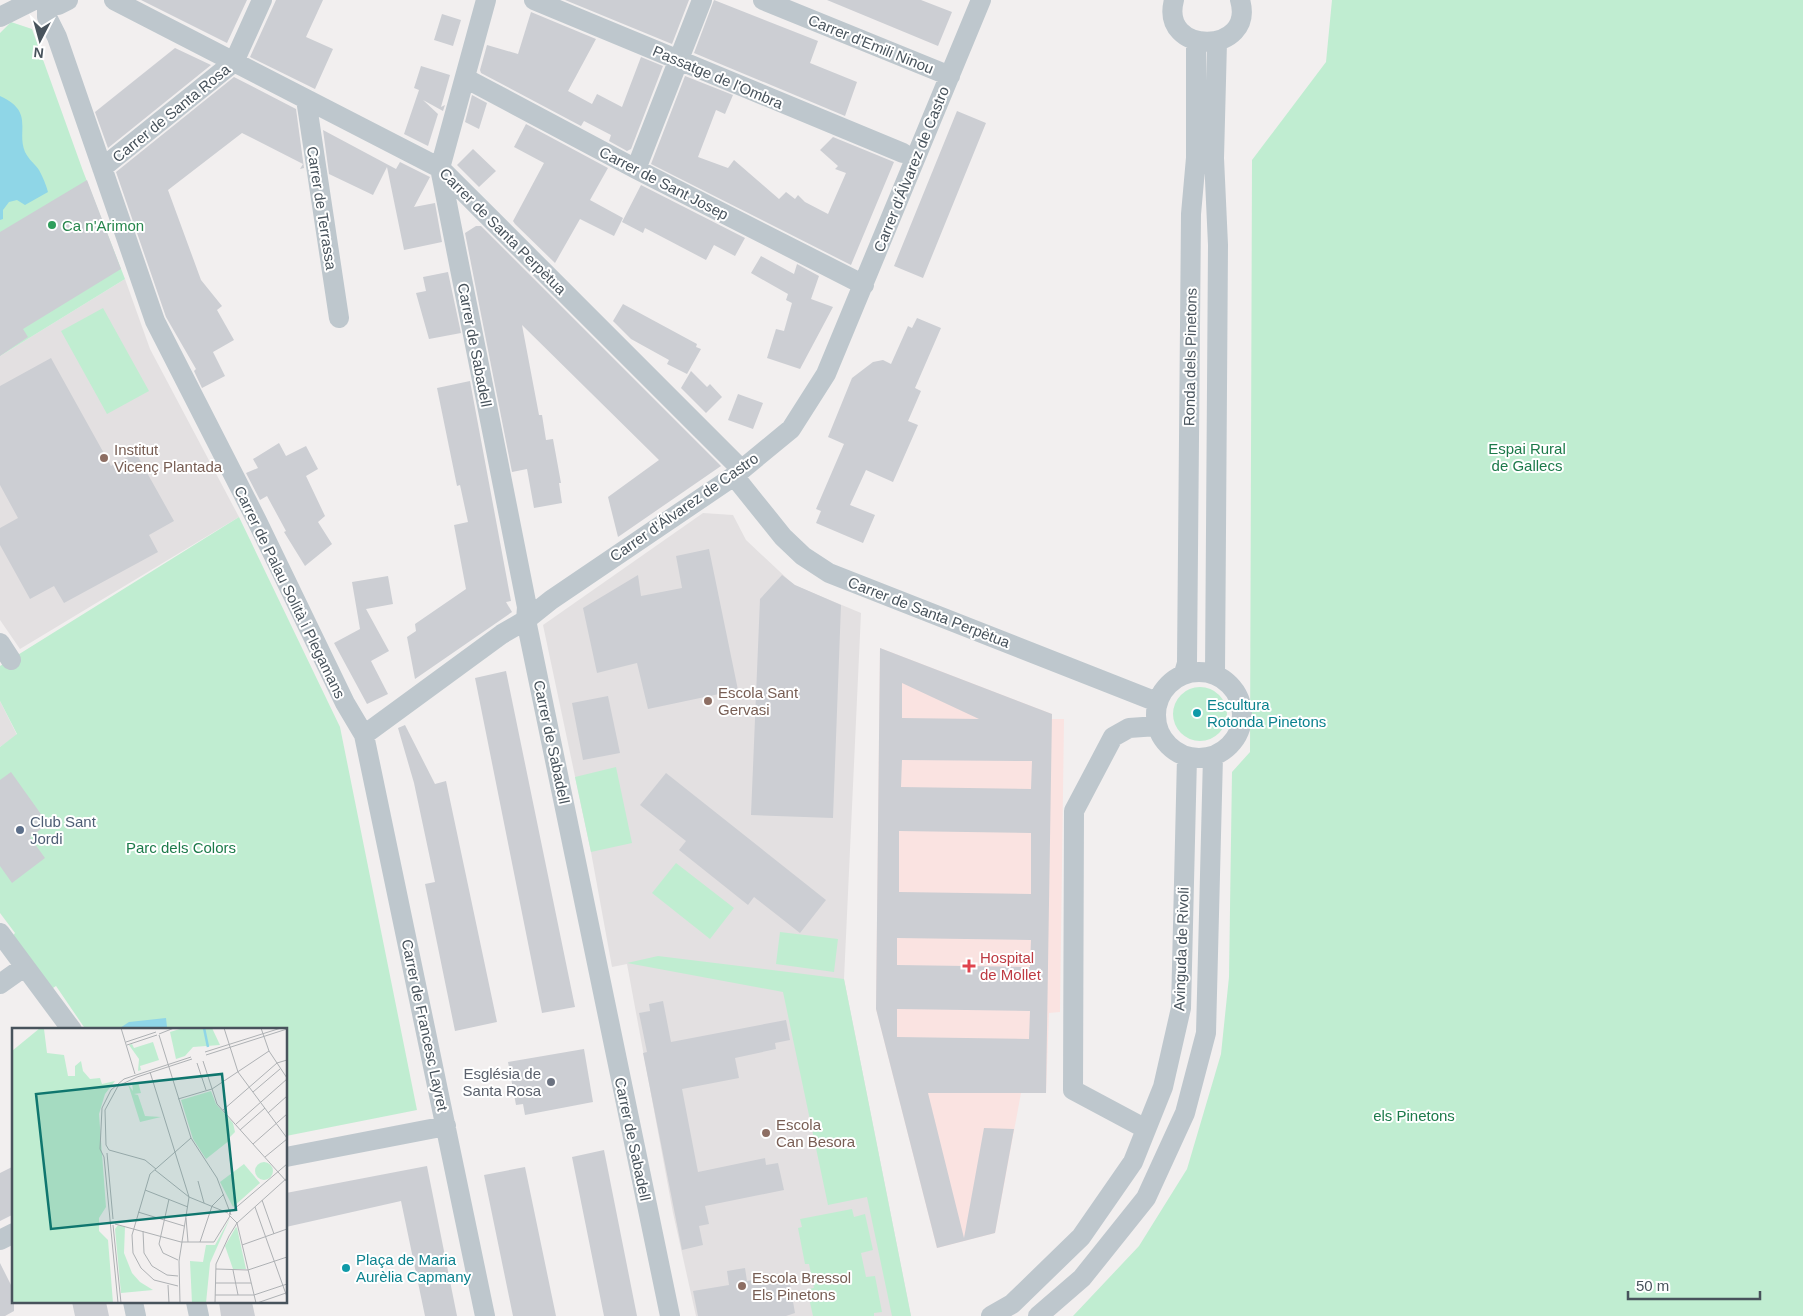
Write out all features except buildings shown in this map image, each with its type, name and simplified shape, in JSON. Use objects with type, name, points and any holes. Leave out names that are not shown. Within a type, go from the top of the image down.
[{"type":"street","points":[[0,17],[42,0],[58,5],[68,0]]},
{"type":"street","name":"Carrer de Palau Solità i Plegamans","points":[[42,0],[57,37],[155,321],[257,520],[345,703],[364,735]]},
{"type":"street","name":"Carrer de Santa Perpètua","points":[[114,0],[440,168],[737,472],[783,537],[803,556],[829,573],[1157,702]]},
{"type":"street","name":"Carrer de Santa Rosa","points":[[102,168],[234,62],[262,0]]},
{"type":"street","points":[[440,168],[486,0]]},
{"type":"street","name":"Passatge de l'Ombra","points":[[534,0],[902,153]]},
{"type":"street","points":[[636,169],[702,0]]},
{"type":"street","name":"Carrer d'Emili Ninou","points":[[763,0],[950,76]]},
{"type":"street","name":"Carrer d'Álvarez de Castro","points":[[364,735],[502,634],[526,620],[551,600],[737,472],[791,429],[826,374],[981,0]]},
{"type":"street","points":[[1161,0],[1180,30],[1196,41],[1217,42],[1226,38],[1239,23],[1242,14],[1240,0]]},
{"type":"street","points":[[1174,0],[1175,21]]},
{"type":"street","name":"Ronda dels Pinetons","points":[[1184,674],[1187,663],[1191,214],[1196,158],[1196,41]]},
{"type":"street","name":"Ronda dels Pinetons","points":[[1215,674],[1218,245],[1214,158],[1217,42]]},
{"type":"street","name":"Carrer de Sant Josep","points":[[465,78],[636,169],[864,285]]},
{"type":"street","name":"Carrer de Terrassa","points":[[306,99],[339,318]]},
{"type":"street","name":"Carrer de Sabadell","points":[[440,168],[527,607],[526,620],[670,1316]]},
{"type":"street","points":[[0,643],[11,660]]},
{"type":"street","points":[[1200,671],[1215,674],[1233,687],[1242,704],[1241,729],[1230,746],[1213,756],[1201,758],[1187,757],[1176,752],[1161,737],[1158,726],[1157,702],[1163,690],[1173,680],[1184,674],[1200,671]]},
{"type":"street","points":[[1146,1130],[1073,1090],[1074,811],[1113,736],[1128,728],[1158,726]]},
{"type":"street","name":"Carrer de Francesc Layret","points":[[364,735],[485,1316]]},
{"type":"street","name":"Avinguda de Rivoli","points":[[1038,1316],[1082,1278],[1146,1198],[1185,1113],[1206,1034],[1213,756]]},
{"type":"street","name":"Avinguda de Rivoli","points":[[991,1316],[1012,1304],[1080,1237],[1133,1162],[1163,1087],[1181,1008],[1187,757]]},
{"type":"street","points":[[0,933],[70,1028]]},
{"type":"street","points":[[0,984],[24,967]]},
{"type":"street","points":[[288,1156],[446,1126]]},
{"type":"street","points":[[0,1240],[12,1234]]},
{"type":"shaded area","name":"Institut Vicenç Plantada","points":[[125,279],[150,349],[239,517],[20,649],[0,620],[0,356]]},
{"type":"shaded area","points":[[703,513],[733,515],[746,540],[794,585],[861,613],[844,979],[911,1316],[696,1316],[673,1213],[627,964],[612,967],[591,852],[543,625]]},
{"type":"shaded area","name":"Hospital de Mollet","points":[[880,648],[1052,714],[1051,719],[1064,719],[1060,1012],[1049,1013],[1046,1093],[1021,1093],[995,1233],[937,1248],[876,1009]]},
{"type":"shaded area","points":[[0,701],[17,735],[0,747]]},
{"type":"green space","name":"Espai Rural de Gallecs","points":[[1332,0],[1803,0],[1803,1316],[1073,1316],[1139,1246],[1187,1169],[1221,1054],[1229,977],[1232,772],[1250,752],[1252,160],[1326,62]]},
{"type":"green space","name":"Ca n'Arimon","points":[[11,22],[32,29],[83,171],[125,279],[0,356],[0,33]]},
{"type":"green space","points":[[103,308],[149,391],[107,414],[61,331]]},
{"type":"green space","name":"Parc dels Colors","points":[[239,517],[340,727],[417,1110],[288,1136],[288,1028],[85,1028],[56,986],[50,990],[11,938],[15,933],[0,913],[0,747],[17,734],[0,701],[0,666]]},
{"type":"green space","points":[[1195,687],[1205,687],[1215,691],[1223,699],[1227,714],[1223,729],[1215,737],[1205,741],[1195,741],[1185,737],[1177,729],[1173,719],[1173,709],[1177,699],[1185,691]]},
{"type":"green space","points":[[616,767],[632,843],[591,852],[575,777]]},
{"type":"green space","points":[[676,863],[734,908],[710,939],[652,893]]},
{"type":"green space","points":[[780,932],[838,939],[834,972],[776,964]]},
{"type":"green space","points":[[658,956],[844,979],[911,1316],[892,1316],[867,1197],[828,1205],[783,992],[627,963]]},
{"type":"green space","points":[[852,1209],[854,1217],[865,1214],[873,1250],[861,1253],[866,1277],[875,1276],[882,1312],[874,1313],[874,1316],[813,1316],[807,1289],[814,1288],[809,1264],[805,1264],[798,1228],[802,1227],[800,1219]]},
{"type":"water","points":[[0,96],[11,102],[21,115],[25,152],[39,170],[48,192],[25,205],[17,200],[9,202],[3,210],[3,219],[0,220]]},
{"type":"water","points":[[166,1018],[167,1027],[120,1028],[129,1022]]},
{"type":"place","name":"Ca n'Arimon","points":[[52,225]]},
{"type":"place","name":"Institut Vicenç Plantada","points":[[104,458]]},
{"type":"place","name":"Escola Sant Gervasi","points":[[708,701]]},
{"type":"place","name":"Escultura Rotonda Pinetons","points":[[1197,713]]},
{"type":"place","name":"Club Sant Jordi","points":[[20,830]]},
{"type":"place","name":"Hospital de Mollet","points":[[969,966]]},
{"type":"place","name":"Església de Santa Rosa","points":[[551,1082]]},
{"type":"place","name":"Escola Can Besora","points":[[766,1133]]},
{"type":"place","name":"Plaça de Maria Aurèlia Capmany","points":[[346,1268]]},
{"type":"place","name":"Escola Bressol Els Pinetons","points":[[742,1286]]},
{"type":"park label","name":"els Pinetons","points":[[1414,1115]]}]
